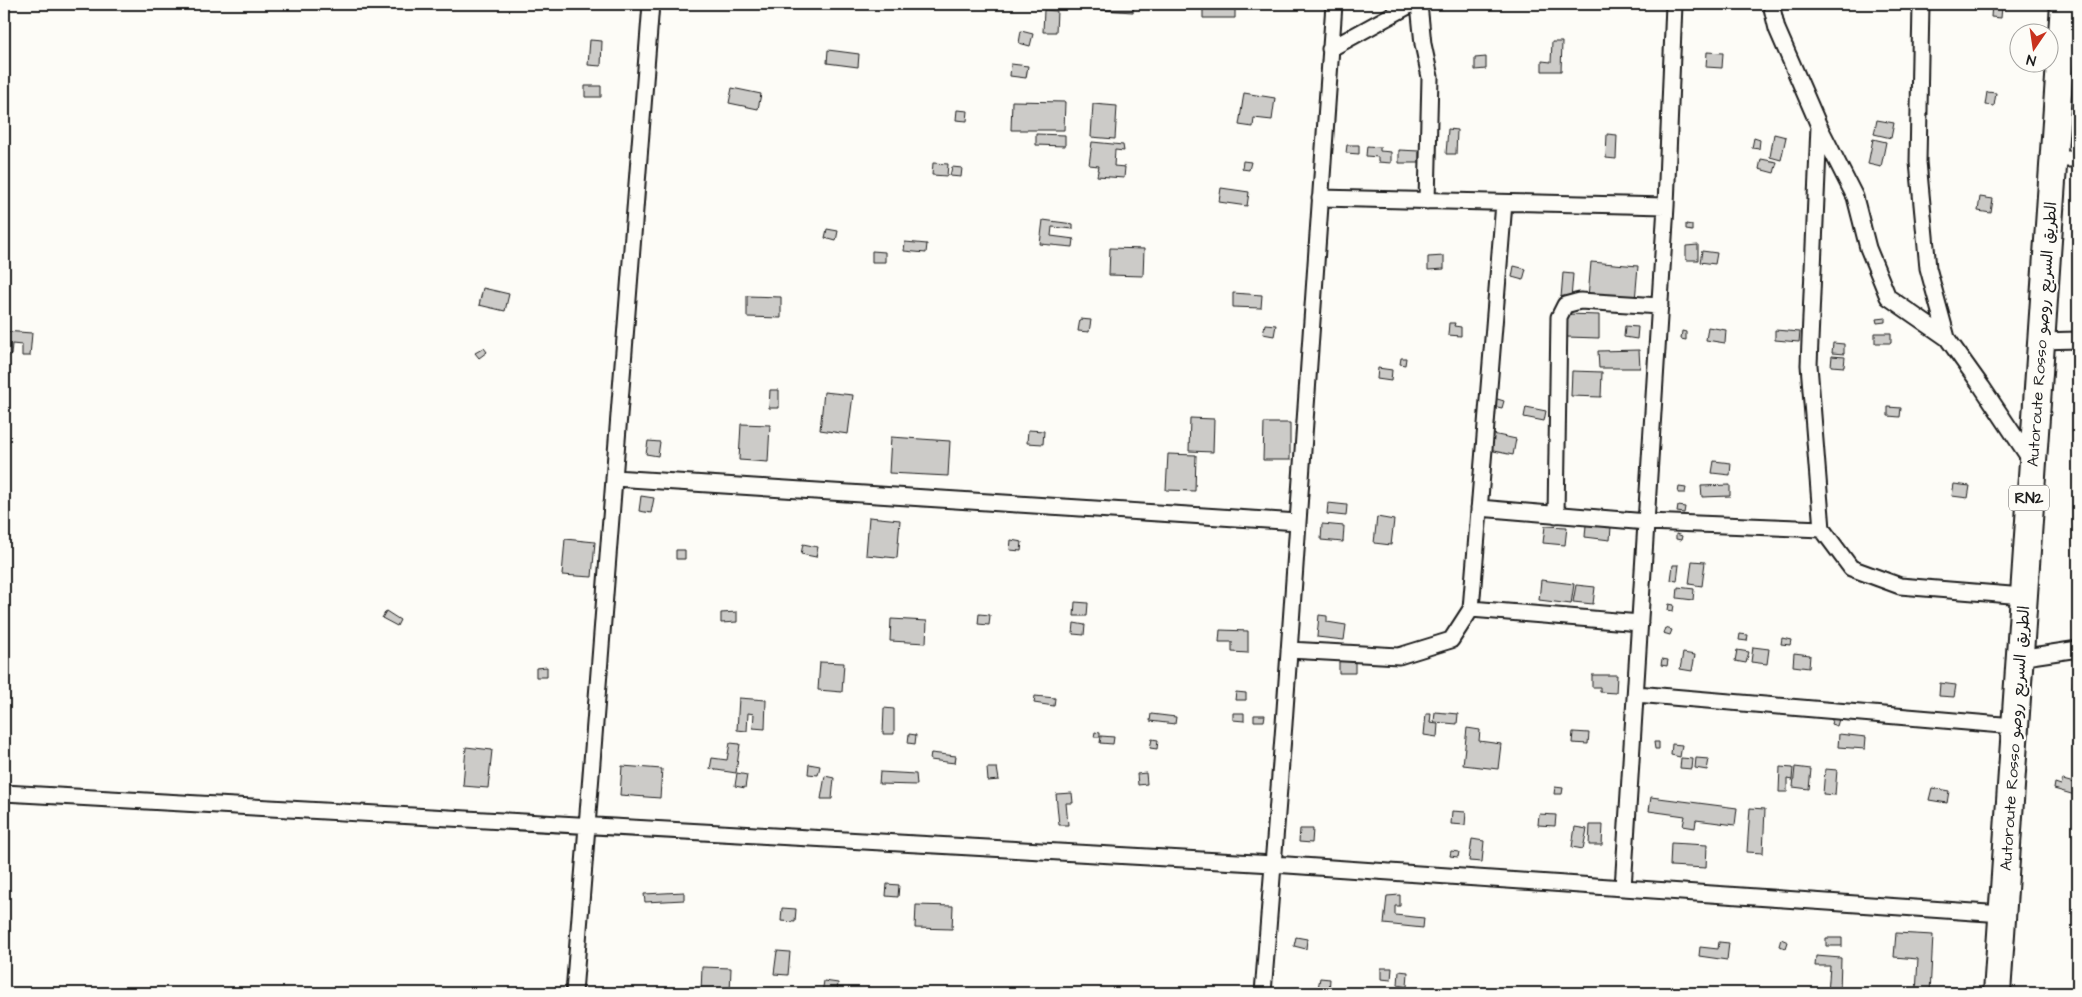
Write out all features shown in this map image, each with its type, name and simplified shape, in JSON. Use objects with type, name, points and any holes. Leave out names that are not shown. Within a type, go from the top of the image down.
[{"type":"highway","name":"Autoroute Rosso الطريق السريع روصو","points":[[1998,993],[2018,658],[2040,341],[2066,159],[2064,4]]},
{"type":"street","points":[[574,993],[651,4]]},
{"type":"street","points":[[1263,993],[1334,4]]},
{"type":"street","points":[[1330,49],[1412,4]]},
{"type":"street","points":[[1419,4],[1423,44],[1430,77],[1427,201]]},
{"type":"street","points":[[1623,888],[1666,206],[1674,4]]},
{"type":"street","points":[[1771,4],[1777,29],[1819,126],[1855,196],[1868,248],[1888,297],[1947,338],[1982,386],[2032,462]]},
{"type":"street","points":[[1916,4],[1918,162],[1928,268],[1947,338]]},
{"type":"street","points":[[1819,126],[1809,365],[1822,529],[1851,568],[1900,586],[2023,596]]},
{"type":"street","points":[[1320,198],[1666,206]]},
{"type":"street","points":[[1289,650],[1399,656],[1451,640],[1471,609],[1504,202]]},
{"type":"street","points":[[1556,515],[1559,317],[1565,305],[1580,301],[1660,306]]},
{"type":"street","points":[[2040,341],[2078,340]]},
{"type":"street","points":[[614,478],[1298,522]]},
{"type":"street","points":[[1479,508],[1647,522],[1822,529]]},
{"type":"street","points":[[1471,609],[1640,623]]},
{"type":"street","points":[[2018,658],[2078,649]]},
{"type":"street","points":[[1636,694],[2014,726]]},
{"type":"street","points":[[4,793],[1273,864],[2003,914]]},
{"type":"building","points":[[1102,4],[1134,4],[1133,12],[1102,10]]},
{"type":"building","points":[[1203,4],[1235,4],[1235,18],[1203,18]]},
{"type":"building","points":[[1992,4],[2002,6],[2001,18],[1991,17]]},
{"type":"building","points":[[1044,10],[1057,11],[1056,32],[1043,32]]},
{"type":"building","points":[[1021,31],[1033,34],[1030,46],[1019,43]]},
{"type":"building","points":[[590,40],[602,41],[601,66],[588,65]]},
{"type":"building","points":[[1552,42],[1562,42],[1561,71],[1542,71],[1542,61],[1551,62]]},
{"type":"building","points":[[828,50],[859,54],[858,67],[827,63]]},
{"type":"building","points":[[1707,52],[1723,53],[1722,68],[1706,67]]},
{"type":"building","points":[[1486,57],[1486,69],[1475,70],[1475,58]]},
{"type":"building","points":[[1011,64],[1028,66],[1026,78],[1010,76]]},
{"type":"building","points":[[585,86],[601,86],[601,97],[585,97]]},
{"type":"building","points":[[732,88],[761,94],[758,109],[729,103]]},
{"type":"building","points":[[1987,92],[1996,93],[1994,106],[1985,105]]},
{"type":"building","points":[[1244,93],[1275,98],[1272,120],[1254,118],[1253,127],[1239,125]]},
{"type":"building","points":[[1012,101],[1065,102],[1064,130],[1011,130]]},
{"type":"building","points":[[1093,104],[1117,106],[1115,139],[1091,137]]},
{"type":"building","points":[[957,110],[968,111],[967,121],[956,120]]},
{"type":"building","points":[[1877,120],[1894,123],[1891,138],[1874,134]]},
{"type":"building","points":[[1448,129],[1457,130],[1456,154],[1446,154]]},
{"type":"building","points":[[1036,134],[1065,135],[1065,146],[1036,145]]},
{"type":"building","points":[[1607,134],[1617,135],[1616,159],[1606,158]]},
{"type":"building","points":[[1774,134],[1786,137],[1781,160],[1770,157]]},
{"type":"building","points":[[1754,138],[1760,140],[1759,149],[1752,148]]},
{"type":"building","points":[[1873,139],[1886,142],[1881,167],[1868,164]]},
{"type":"building","points":[[1092,142],[1123,145],[1124,151],[1115,150],[1114,166],[1125,167],[1124,178],[1097,176],[1099,166],[1089,165]]},
{"type":"building","points":[[1347,145],[1359,145],[1359,154],[1346,153]]},
{"type":"building","points":[[1367,146],[1380,147],[1380,151],[1391,152],[1391,163],[1378,162],[1378,157],[1366,156]]},
{"type":"building","points":[[1399,150],[1419,151],[1419,163],[1399,163]]},
{"type":"building","points":[[1761,159],[1777,162],[1774,173],[1759,169]]},
{"type":"building","points":[[1243,161],[1251,162],[1249,170],[1242,169]]},
{"type":"building","points":[[933,163],[948,164],[947,176],[932,175]]},
{"type":"building","points":[[952,167],[962,168],[961,177],[950,176]]},
{"type":"building","points":[[1221,188],[1249,192],[1247,206],[1219,202]]},
{"type":"building","points":[[1980,197],[1993,199],[1991,213],[1978,211]]},
{"type":"building","points":[[1043,220],[1073,224],[1073,229],[1052,227],[1051,236],[1074,239],[1073,247],[1040,244]]},
{"type":"building","points":[[1686,224],[1692,225],[1692,231],[1686,230]]},
{"type":"building","points":[[827,229],[838,231],[836,241],[825,238]]},
{"type":"building","points":[[905,242],[927,244],[926,253],[904,251]]},
{"type":"building","points":[[1698,245],[1698,260],[1686,260],[1686,246]]},
{"type":"building","points":[[1110,248],[1144,249],[1143,276],[1109,275]]},
{"type":"building","points":[[872,251],[885,252],[885,262],[872,262]]},
{"type":"building","points":[[1702,251],[1717,253],[1715,264],[1700,262]]},
{"type":"building","points":[[1444,256],[1444,269],[1428,270],[1428,257]]},
{"type":"building","points":[[1591,262],[1638,266],[1635,301],[1588,297]]},
{"type":"building","points":[[1514,266],[1526,269],[1523,280],[1512,277]]},
{"type":"building","points":[[1563,273],[1573,274],[1571,299],[1561,298]]},
{"type":"building","points":[[483,288],[509,294],[505,311],[479,305]]},
{"type":"building","points":[[1233,293],[1262,295],[1261,308],[1233,307]]},
{"type":"building","points":[[747,296],[781,297],[781,318],[747,317]]},
{"type":"building","points":[[1567,314],[1599,315],[1599,338],[1567,337]]},
{"type":"building","points":[[1885,318],[1885,322],[1877,323],[1876,319]]},
{"type":"building","points":[[1080,319],[1091,320],[1089,332],[1078,331]]},
{"type":"building","points":[[1449,323],[1455,323],[1454,326],[1461,327],[1461,336],[1448,335]]},
{"type":"building","points":[[1265,324],[1276,325],[1274,336],[1263,334]]},
{"type":"building","points":[[1625,326],[1638,327],[1637,339],[1624,337]]},
{"type":"building","points":[[1708,327],[1726,330],[1725,343],[1706,340]]},
{"type":"building","points":[[1775,330],[1800,332],[1799,342],[1775,340]]},
{"type":"building","points":[[4,331],[32,333],[30,356],[22,356],[22,345],[12,344],[11,355],[4,354]]},
{"type":"building","points":[[1682,331],[1686,332],[1686,340],[1681,339]]},
{"type":"building","points":[[1875,333],[1891,333],[1891,343],[1875,343]]},
{"type":"building","points":[[1833,343],[1844,344],[1844,354],[1832,353]]},
{"type":"building","points":[[484,348],[487,352],[479,358],[475,353]]},
{"type":"building","points":[[1639,350],[1640,368],[1599,368],[1598,351]]},
{"type":"building","points":[[1832,356],[1845,357],[1844,367],[1831,366]]},
{"type":"building","points":[[1401,358],[1406,358],[1405,365],[1400,364]]},
{"type":"building","points":[[1378,368],[1392,370],[1391,381],[1377,379]]},
{"type":"building","points":[[1572,371],[1602,372],[1601,397],[1571,396]]},
{"type":"building","points":[[770,390],[779,390],[779,408],[769,408]]},
{"type":"building","points":[[824,392],[853,395],[848,434],[820,430]]},
{"type":"building","points":[[1494,398],[1504,401],[1502,408],[1493,406]]},
{"type":"building","points":[[1526,407],[1546,411],[1544,421],[1524,417]]},
{"type":"building","points":[[1888,407],[1901,408],[1900,417],[1888,416]]},
{"type":"building","points":[[1190,418],[1214,419],[1213,452],[1189,451]]},
{"type":"building","points":[[1264,423],[1290,423],[1290,460],[1263,460]]},
{"type":"building","points":[[741,424],[770,425],[768,462],[739,460]]},
{"type":"building","points":[[1028,430],[1044,431],[1043,444],[1027,443]]},
{"type":"building","points":[[1488,433],[1516,439],[1513,455],[1484,449]]},
{"type":"building","points":[[891,437],[950,441],[948,476],[889,473]]},
{"type":"building","points":[[648,441],[660,442],[658,456],[646,454]]},
{"type":"building","points":[[1168,454],[1196,455],[1195,491],[1166,490]]},
{"type":"building","points":[[1714,461],[1731,463],[1730,475],[1712,473]]},
{"type":"building","points":[[1954,484],[1970,486],[1968,498],[1952,496]]},
{"type":"building","points":[[1730,485],[1730,496],[1702,497],[1701,486]]},
{"type":"building","points":[[1679,487],[1686,488],[1685,493],[1678,493]]},
{"type":"building","points":[[641,496],[654,498],[651,513],[639,511]]},
{"type":"building","points":[[1328,503],[1347,505],[1346,516],[1327,514]]},
{"type":"building","points":[[1678,506],[1685,507],[1684,513],[1677,512]]},
{"type":"building","points":[[869,517],[900,520],[897,558],[866,555]]},
{"type":"building","points":[[1377,517],[1394,520],[1391,545],[1374,543]]},
{"type":"building","points":[[1322,524],[1344,526],[1343,542],[1321,540]]},
{"type":"building","points":[[1586,525],[1611,527],[1610,540],[1585,537]]},
{"type":"building","points":[[1545,526],[1567,527],[1565,545],[1543,543]]},
{"type":"building","points":[[1676,534],[1682,536],[1681,540],[1676,539]]},
{"type":"building","points":[[565,539],[595,542],[592,577],[562,575]]},
{"type":"building","points":[[1011,540],[1022,542],[1021,551],[1010,550]]},
{"type":"building","points":[[803,544],[818,547],[816,557],[801,554]]},
{"type":"building","points":[[676,550],[685,550],[685,559],[676,559]]},
{"type":"building","points":[[1692,561],[1705,562],[1702,586],[1689,584]]},
{"type":"building","points":[[1673,565],[1679,565],[1677,581],[1671,580]]},
{"type":"building","points":[[1541,580],[1574,584],[1571,604],[1539,600]]},
{"type":"building","points":[[1576,585],[1595,587],[1593,604],[1573,602]]},
{"type":"building","points":[[1678,587],[1694,589],[1693,600],[1677,598]]},
{"type":"building","points":[[1075,602],[1088,603],[1087,616],[1074,616]]},
{"type":"building","points":[[1669,604],[1674,605],[1673,611],[1668,610]]},
{"type":"building","points":[[386,611],[400,620],[397,626],[382,618]]},
{"type":"building","points":[[737,612],[737,622],[721,623],[721,613]]},
{"type":"building","points":[[979,614],[990,615],[989,625],[978,624]]},
{"type":"building","points":[[1319,615],[1327,616],[1327,622],[1346,625],[1344,640],[1317,637]]},
{"type":"building","points":[[891,619],[927,621],[926,643],[890,641]]},
{"type":"building","points":[[1074,623],[1085,625],[1084,635],[1073,634]]},
{"type":"building","points":[[1665,628],[1672,630],[1670,635],[1663,633]]},
{"type":"building","points":[[1220,630],[1248,631],[1248,653],[1232,652],[1232,642],[1219,642]]},
{"type":"building","points":[[1740,634],[1748,635],[1747,641],[1739,640]]},
{"type":"building","points":[[1782,638],[1791,640],[1790,645],[1781,644]]},
{"type":"building","points":[[1753,647],[1769,649],[1767,664],[1751,662]]},
{"type":"building","points":[[1737,650],[1749,652],[1746,663],[1735,661]]},
{"type":"building","points":[[1683,653],[1695,655],[1692,671],[1680,669]]},
{"type":"building","points":[[1794,653],[1810,655],[1809,668],[1793,666]]},
{"type":"building","points":[[1662,659],[1668,660],[1667,666],[1661,665]]},
{"type":"building","points":[[1339,661],[1355,662],[1355,673],[1339,673]]},
{"type":"building","points":[[820,662],[844,663],[842,692],[818,690]]},
{"type":"building","points":[[547,667],[547,677],[536,677],[536,668]]},
{"type":"building","points":[[1592,675],[1617,675],[1616,693],[1600,692],[1600,687],[1592,687]]},
{"type":"building","points":[[2073,681],[2078,681],[2078,691],[2072,691]]},
{"type":"building","points":[[1940,683],[1956,685],[1954,697],[1939,696]]},
{"type":"building","points":[[1236,692],[1246,693],[1246,700],[1235,700]]},
{"type":"building","points":[[1035,696],[1055,698],[1054,706],[1034,703]]},
{"type":"building","points":[[739,698],[766,700],[765,729],[753,728],[754,714],[748,713],[747,731],[737,730]]},
{"type":"building","points":[[884,708],[894,709],[894,734],[883,734]]},
{"type":"building","points":[[1435,712],[1458,714],[1457,724],[1434,722]]},
{"type":"building","points":[[1233,713],[1244,713],[1244,721],[1233,720]]},
{"type":"building","points":[[1151,714],[1176,717],[1175,724],[1150,721]]},
{"type":"building","points":[[1426,714],[1431,714],[1430,723],[1438,724],[1437,737],[1424,735]]},
{"type":"building","points":[[1254,715],[1265,715],[1264,721],[1254,721]]},
{"type":"building","points":[[1833,717],[1839,719],[1837,726],[1831,724]]},
{"type":"building","points":[[1467,728],[1480,730],[1479,741],[1501,744],[1498,769],[1463,765]]},
{"type":"building","points":[[1095,732],[1100,733],[1100,737],[1094,737]]},
{"type":"building","points":[[1573,732],[1589,733],[1588,744],[1572,743]]},
{"type":"building","points":[[909,734],[916,735],[915,744],[908,743]]},
{"type":"building","points":[[1839,734],[1866,737],[1865,749],[1838,747]]},
{"type":"building","points":[[1101,736],[1114,737],[1113,744],[1100,743]]},
{"type":"building","points":[[1152,739],[1158,740],[1157,749],[1150,748]]},
{"type":"building","points":[[1654,742],[1659,742],[1659,749],[1655,749]]},
{"type":"building","points":[[730,743],[740,744],[736,773],[710,769],[712,758],[727,760]]},
{"type":"building","points":[[1672,744],[1682,745],[1680,757],[1671,755]]},
{"type":"building","points":[[466,747],[492,750],[488,788],[463,786]]},
{"type":"building","points":[[931,753],[956,756],[955,763],[930,760]]},
{"type":"building","points":[[1681,758],[1693,759],[1692,769],[1680,768]]},
{"type":"building","points":[[1696,758],[1709,759],[1707,770],[1695,768]]},
{"type":"building","points":[[809,764],[820,766],[818,775],[808,774]]},
{"type":"building","points":[[622,766],[662,769],[660,798],[620,795]]},
{"type":"building","points":[[1780,767],[1793,768],[1792,780],[1787,779],[1787,792],[1779,792]]},
{"type":"building","points":[[1795,767],[1811,769],[1809,789],[1793,787]]},
{"type":"building","points":[[987,768],[997,768],[999,780],[988,781]]},
{"type":"building","points":[[1825,769],[1837,770],[1835,795],[1823,794]]},
{"type":"building","points":[[880,772],[916,774],[917,785],[879,784]]},
{"type":"building","points":[[737,773],[747,775],[745,788],[735,786]]},
{"type":"building","points":[[1146,773],[1147,784],[1138,785],[1137,774]]},
{"type":"building","points":[[825,776],[834,778],[832,799],[821,799]]},
{"type":"building","points":[[2063,780],[2078,784],[2075,795],[2054,789],[2055,783],[2061,785]]},
{"type":"building","points":[[1555,787],[1563,788],[1562,794],[1554,794]]},
{"type":"building","points":[[1932,788],[1949,791],[1947,803],[1929,800]]},
{"type":"building","points":[[1072,793],[1073,803],[1066,803],[1068,825],[1059,825],[1056,794]]},
{"type":"building","points":[[1651,797],[1737,808],[1735,825],[1696,820],[1695,828],[1683,826],[1685,816],[1649,811]]},
{"type":"building","points":[[1750,808],[1765,809],[1763,853],[1747,852]]},
{"type":"building","points":[[1452,811],[1466,812],[1465,825],[1451,824]]},
{"type":"building","points":[[1539,814],[1556,815],[1555,826],[1538,825]]},
{"type":"building","points":[[1590,825],[1603,825],[1602,845],[1589,845]]},
{"type":"building","points":[[1575,827],[1587,829],[1583,849],[1572,847]]},
{"type":"building","points":[[1300,829],[1313,829],[1312,843],[1299,842]]},
{"type":"building","points":[[1472,839],[1484,841],[1482,862],[1469,861]]},
{"type":"building","points":[[1671,843],[1707,845],[1706,868],[1670,866]]},
{"type":"building","points":[[1451,851],[1459,852],[1458,857],[1450,856]]},
{"type":"building","points":[[887,884],[899,885],[898,897],[886,896]]},
{"type":"building","points":[[684,892],[684,900],[645,902],[644,894]]},
{"type":"building","points":[[1400,895],[1400,906],[1395,906],[1395,915],[1424,918],[1423,928],[1384,924],[1387,896]]},
{"type":"building","points":[[916,905],[953,906],[952,929],[915,928]]},
{"type":"building","points":[[782,908],[796,909],[795,922],[781,921]]},
{"type":"building","points":[[1896,933],[1933,935],[1930,993],[1916,993],[1918,959],[1894,957]]},
{"type":"building","points":[[1296,937],[1307,939],[1306,949],[1294,946]]},
{"type":"building","points":[[1826,938],[1842,938],[1842,946],[1826,946]]},
{"type":"building","points":[[1781,939],[1788,942],[1786,948],[1779,946]]},
{"type":"building","points":[[1719,942],[1729,943],[1727,960],[1699,956],[1700,947],[1718,949]]},
{"type":"building","points":[[777,951],[790,952],[788,975],[774,974]]},
{"type":"building","points":[[1816,956],[1841,958],[1840,993],[1828,993],[1830,966],[1815,966]]},
{"type":"building","points":[[702,967],[731,968],[730,993],[701,993]]},
{"type":"building","points":[[1381,968],[1392,968],[1391,980],[1381,979]]},
{"type":"building","points":[[1399,971],[1408,972],[1407,987],[1398,985]]},
{"type":"building","points":[[1320,978],[1330,979],[1329,993],[1317,993]]},
{"type":"building","points":[[824,981],[838,983],[837,992],[840,993],[822,993]]}]
